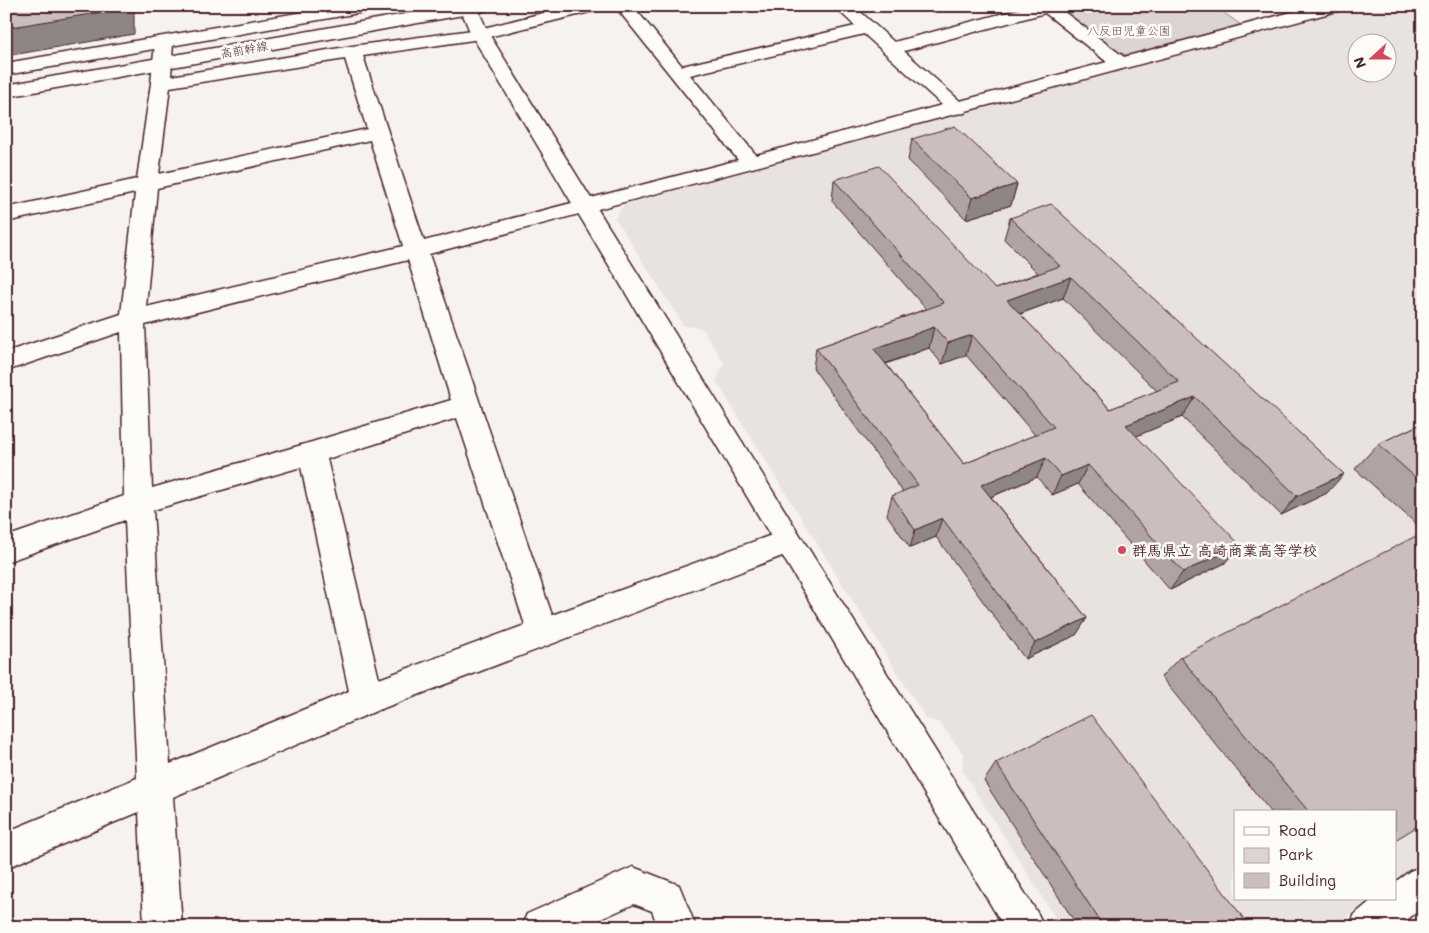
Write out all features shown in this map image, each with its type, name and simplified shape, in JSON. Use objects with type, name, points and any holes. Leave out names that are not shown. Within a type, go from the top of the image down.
[{"type":"street","name":"高前幹線","points":[[6,69],[162,63],[370,6]]},
{"type":"street","points":[[163,927],[138,503],[133,319],[162,63],[352,52],[480,34],[592,6]]},
{"type":"street","points":[[624,6],[680,72],[751,163]]},
{"type":"street","points":[[843,6],[958,109]]},
{"type":"street","points":[[6,362],[133,319],[417,250],[958,109],[1335,6]]},
{"type":"street","name":"高前幹線","points":[[6,91],[473,7]]},
{"type":"street","points":[[473,7],[480,34],[583,206],[1025,927]]},
{"type":"street","points":[[890,49],[1049,7],[1122,64]]},
{"type":"street","points":[[680,72],[868,28]]},
{"type":"street","points":[[352,52],[466,405],[543,633]]},
{"type":"street","points":[[6,215],[379,132]]},
{"type":"street","points":[[6,550],[138,503],[312,453],[466,405]]},
{"type":"street","points":[[312,453],[367,700]]},
{"type":"street","points":[[6,850],[367,700],[788,542]]},
{"type":"street","points":[[1368,927],[1423,884]]},
{"type":"street","points":[[540,927],[633,885],[666,898],[677,927]]},
{"type":"shaded area","name":"群馬県立 高崎商業高等学校","points":[[1360,6],[1423,6],[1423,860],[1396,880],[1396,810],[1234,810],[1234,900],[1369,900],[1334,927],[1061,927],[962,770],[964,755],[940,723],[926,719],[716,381],[724,363],[702,328],[684,326],[615,218],[624,204]]},
{"type":"green space","name":"八反田児童公園","points":[[1214,6],[1241,25],[1128,55],[1116,52],[1061,11],[1062,7]]},
{"type":"building","points":[[6,6],[121,6],[121,9],[6,28]]},
{"type":"building","points":[[955,126],[1017,184],[972,198],[912,139]]},
{"type":"building","points":[[879,166],[995,289],[1060,266],[1010,218],[1051,204],[1344,474],[1297,496],[1195,397],[1126,425],[1240,545],[1183,572],[1088,465],[1061,476],[1046,458],[981,485],[1087,618],[1035,643],[942,518],[915,530],[892,496],[918,485],[816,348],[944,303],[834,180]],"holes":[[[1071,277],[1179,382],[1110,409],[1007,300]],[[934,327],[948,343],[972,335],[1054,427],[964,464],[874,349]]]},
{"type":"building","points":[[1423,423],[1423,484],[1378,444]]},
{"type":"building","points":[[1414,537],[1423,545],[1423,823],[1396,839],[1396,810],[1307,810],[1180,657]]},
{"type":"building","points":[[1091,715],[1250,927],[1104,927],[996,763]]},
{"type":"place","name":"群馬県立 高崎商業高等学校","points":[[1122,550]]}]
